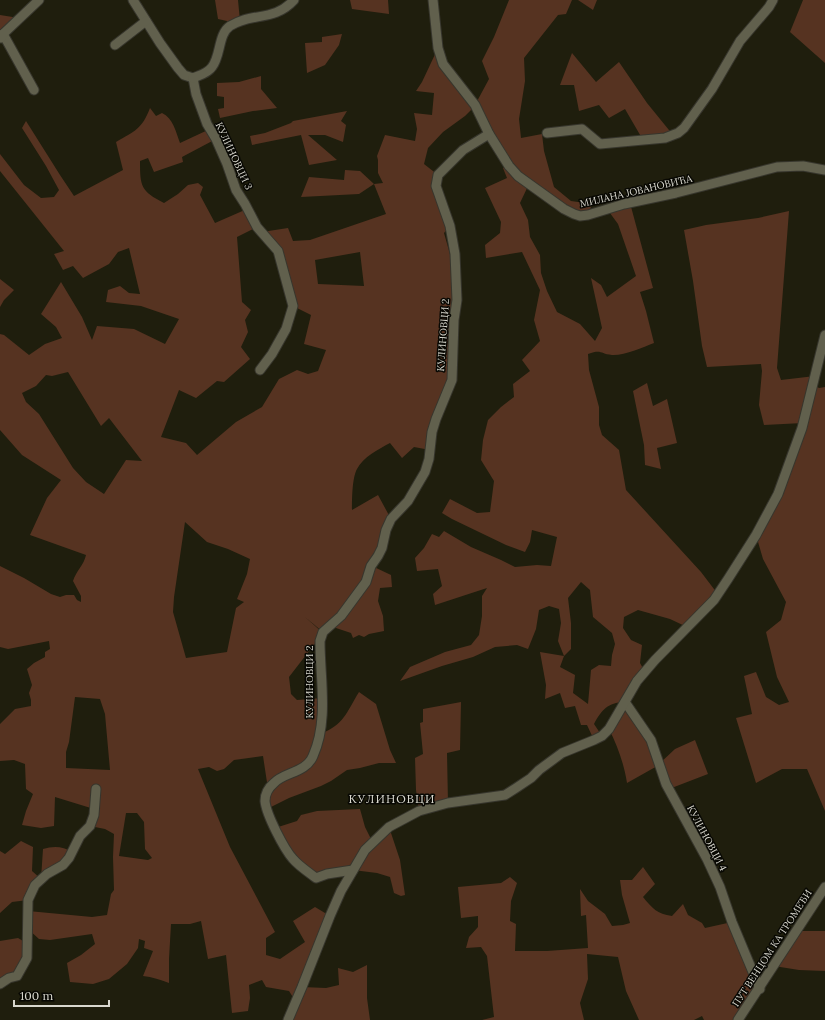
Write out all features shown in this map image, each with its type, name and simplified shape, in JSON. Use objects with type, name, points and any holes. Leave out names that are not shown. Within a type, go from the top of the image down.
[{"type":"street","points":[[34,90],[2,37],[39,0]]},
{"type":"street","points":[[132,0],[178,68],[184,75],[193,78],[212,68],[223,37],[229,27],[240,21],[279,12],[294,0]]},
{"type":"street","name":"МИЛАНА ЈОВАНОВИЋА","points":[[433,0],[438,48],[443,64],[475,105],[489,134],[509,166],[518,176],[564,209],[580,216],[777,167],[803,166],[825,170]]},
{"type":"street","points":[[548,132],[582,129],[600,144],[665,138],[678,133],[684,128],[712,90],[740,41],[769,7],[773,0]]},
{"type":"street","points":[[115,45],[146,21]]},
{"type":"street","name":"КУЛИНОВЦИ 3","points":[[193,78],[196,94],[207,124],[216,139],[227,164],[236,190],[257,227],[278,251],[293,306],[286,329],[272,354],[260,370]]},
{"type":"street","name":"КУЛИНОВЦИ 2","points":[[353,870],[328,874],[316,878],[306,872],[292,858],[277,833],[267,810],[265,801],[268,789],[275,781],[305,766],[313,757],[319,734],[322,710],[320,641],[323,632],[341,616],[366,582],[371,566],[382,548],[386,530],[391,518],[408,501],[425,472],[429,459],[432,432],[452,380],[454,320],[457,300],[455,254],[450,226],[436,186],[438,174],[463,150],[489,134]]},
{"type":"street","points":[[288,1020],[341,891],[365,850],[389,827],[419,811],[448,803],[494,797],[505,794],[516,788],[562,753],[602,736],[609,729],[637,681],[655,660],[714,600],[760,528],[778,494],[802,428],[825,335]]},
{"type":"street","name":"КУЛИНОВЦИ 4","points":[[625,702],[650,740],[666,784],[720,886],[732,922],[760,989]]},
{"type":"street","points":[[0,984],[9,978],[17,976],[26,958],[28,900],[32,891],[35,885],[47,874],[63,865],[69,858],[80,836],[90,826],[94,815],[96,789]]},
{"type":"street","name":"ПУТ ВЕНЦОМ КА ТРОМЕЂИ","points":[[738,1020],[760,989],[825,887]]},
{"type":"shaded area","points":[[215,0],[238,0],[240,21],[229,27],[227,21],[218,19]]},
{"type":"shaded area","points":[[350,0],[388,0],[389,14],[352,9]]},
{"type":"shaded area","points":[[509,0],[572,0],[566,14],[558,15],[524,58],[525,81],[519,119],[521,138],[542,134],[544,151],[554,187],[571,201],[592,204],[588,215],[580,216],[529,184],[520,203],[528,220],[530,237],[540,255],[541,273],[547,291],[557,312],[580,324],[595,341],[602,328],[591,278],[601,285],[607,297],[636,276],[618,224],[607,209],[630,203],[653,288],[640,292],[654,343],[617,355],[599,352],[588,354],[589,370],[599,407],[599,425],[602,435],[619,450],[626,490],[701,572],[717,593],[687,627],[670,619],[638,610],[624,617],[623,628],[631,640],[642,645],[640,663],[645,672],[625,702],[659,764],[675,749],[695,740],[708,774],[669,789],[659,765],[627,783],[620,756],[609,729],[624,702],[610,705],[600,714],[594,724],[602,736],[594,740],[587,725],[581,725],[575,706],[565,708],[560,693],[545,699],[546,685],[540,652],[564,656],[558,641],[561,623],[559,609],[549,606],[539,610],[536,629],[528,649],[517,645],[495,647],[473,657],[400,681],[410,667],[445,652],[471,645],[479,635],[482,616],[482,596],[487,588],[435,605],[433,594],[442,586],[438,569],[417,571],[415,558],[424,548],[432,534],[439,537],[444,531],[471,547],[515,567],[537,565],[551,566],[557,537],[532,530],[530,542],[525,552],[506,545],[442,513],[450,499],[477,513],[490,512],[494,481],[481,460],[483,440],[488,420],[514,397],[513,384],[530,371],[522,360],[540,341],[534,320],[540,290],[522,252],[486,258],[485,245],[500,233],[501,222],[485,188],[507,178],[503,168],[509,166],[475,106],[465,116],[443,132],[428,148],[424,164],[438,175],[450,226],[444,233],[457,279],[452,380],[430,450],[414,447],[402,458],[390,443],[363,461],[357,469],[354,478],[352,510],[378,495],[391,519],[372,566],[391,575],[392,587],[380,588],[378,601],[383,616],[384,631],[369,634],[364,637],[359,635],[353,638],[351,633],[330,626],[323,632],[305,617],[323,633],[289,677],[291,694],[297,700],[322,698],[320,734],[334,727],[344,718],[359,692],[376,704],[390,750],[396,763],[379,763],[347,770],[321,786],[289,798],[267,809],[268,789],[263,756],[234,760],[224,769],[217,771],[209,767],[198,769],[230,847],[275,932],[266,938],[266,955],[280,959],[305,942],[293,921],[315,907],[330,916],[302,987],[326,988],[339,985],[338,968],[353,972],[367,965],[367,998],[370,1020],[288,1020],[296,1002],[289,991],[266,987],[262,980],[249,985],[250,998],[248,1011],[232,1013],[226,955],[208,959],[201,921],[190,924],[171,924],[169,983],[143,976],[153,951],[144,948],[145,941],[139,939],[138,948],[127,964],[109,979],[93,984],[70,982],[67,963],[81,955],[95,944],[92,934],[50,940],[39,939],[28,929],[28,911],[92,917],[107,915],[111,894],[114,890],[114,834],[105,829],[90,826],[94,809],[55,797],[54,826],[41,828],[22,825],[33,794],[26,789],[25,764],[14,760],[0,761],[0,724],[15,709],[31,706],[29,693],[32,685],[27,669],[45,657],[45,652],[50,649],[49,641],[8,649],[0,647],[0,566],[51,594],[60,597],[74,595],[77,600],[81,602],[81,596],[73,581],[84,562],[86,555],[30,535],[47,498],[61,480],[22,455],[0,430],[0,334],[4,335],[29,355],[45,344],[62,338],[56,327],[41,314],[61,282],[82,317],[92,340],[97,326],[134,329],[165,344],[179,319],[141,306],[106,302],[108,290],[120,286],[129,293],[140,294],[129,248],[118,252],[109,264],[83,278],[73,266],[63,270],[54,254],[64,251],[0,171],[0,154],[24,185],[41,198],[54,197],[59,190],[22,128],[26,121],[74,196],[123,170],[116,142],[141,125],[150,108],[156,116],[162,113],[169,118],[174,126],[180,143],[210,129],[216,139],[182,157],[183,162],[154,172],[148,158],[140,161],[143,187],[156,199],[164,203],[188,185],[198,183],[203,187],[200,195],[215,223],[247,209],[257,227],[237,237],[242,302],[251,310],[245,320],[248,332],[241,347],[250,359],[224,382],[217,381],[196,398],[179,390],[161,437],[186,443],[197,455],[236,422],[262,407],[279,379],[297,370],[308,374],[318,371],[326,350],[304,344],[311,315],[293,306],[278,251],[262,232],[288,228],[293,241],[310,240],[386,214],[374,184],[383,183],[378,173],[377,156],[385,135],[415,141],[417,129],[414,113],[432,115],[434,93],[416,91],[422,82],[438,48],[475,105],[489,79],[482,61],[494,37]],"holes":[[[360,252],[364,286],[318,284],[315,260]],[[68,372],[101,426],[109,418],[142,461],[126,460],[104,494],[86,482],[73,468],[39,414],[26,402],[22,393],[36,386],[46,375],[52,376]],[[185,522],[207,542],[228,549],[250,559],[247,574],[237,599],[244,602],[236,608],[227,652],[186,658],[173,612]],[[581,582],[590,590],[593,617],[612,633],[615,644],[611,666],[599,665],[591,670],[588,704],[573,693],[575,675],[560,667],[564,656],[571,649],[571,623],[568,598]],[[75,697],[100,699],[105,714],[110,770],[66,768],[66,752],[69,742]],[[126,813],[137,813],[144,822],[145,849],[152,858],[148,860],[119,856]]]},
{"type":"shaded area","points":[[578,0],[597,0],[593,10]]},
{"type":"shaded area","points":[[803,0],[825,0],[825,63],[790,32]]},
{"type":"shaded area","points":[[0,15],[19,18],[0,39]]},
{"type":"shaded area","points":[[342,34],[339,45],[325,65],[307,73],[305,43],[322,42],[322,37]]},
{"type":"shaded area","points":[[572,53],[596,82],[619,62],[647,103],[673,135],[643,140],[625,109],[609,118],[599,105],[579,111],[574,85],[560,85]]},
{"type":"shaded area","points":[[261,76],[261,89],[277,108],[220,118],[218,109],[224,108],[224,97],[217,96],[217,83],[239,82]]},
{"type":"shaded area","points":[[347,111],[341,121],[346,125],[343,142],[325,135],[308,135],[337,160],[309,165],[301,135],[252,145],[250,136],[265,133],[293,121]]},
{"type":"shaded area","points":[[345,170],[360,171],[374,184],[359,194],[301,197],[309,177],[344,180]]},
{"type":"shaded area","points":[[789,211],[777,368],[781,380],[815,376],[813,384],[819,388],[825,387],[825,811],[807,769],[782,769],[756,783],[736,718],[752,714],[744,676],[756,672],[766,697],[779,705],[789,702],[777,677],[766,632],[781,620],[786,602],[763,559],[756,535],[803,423],[764,425],[759,405],[762,371],[761,364],[707,367],[702,346],[684,230],[706,225],[758,218]]},
{"type":"shaded area","points":[[0,279],[14,290],[4,300],[0,307]]},
{"type":"shaded area","points":[[647,383],[653,406],[667,399],[677,443],[657,448],[661,469],[645,465],[644,445],[633,391]]},
{"type":"shaded area","points":[[461,702],[460,750],[447,753],[448,803],[419,811],[416,790],[415,758],[423,754],[420,723],[423,722],[423,709]]},
{"type":"shaded area","points":[[360,809],[365,827],[373,843],[389,827],[400,860],[405,895],[401,896],[394,893],[390,877],[377,873],[353,870],[316,878],[306,872],[275,828],[297,821],[301,815],[317,811]]},
{"type":"shaded area","points":[[21,841],[33,847],[32,871],[41,879],[43,849],[58,847],[72,852],[47,874],[28,900],[12,902],[0,913],[0,851],[5,854]]},
{"type":"shaded area","points":[[643,867],[655,884],[643,897],[659,912],[672,916],[683,904],[688,915],[702,923],[705,928],[732,922],[760,989],[738,1020],[704,1020],[702,1016],[694,1020],[639,1020],[626,991],[618,957],[587,954],[588,979],[580,1003],[584,1020],[482,1020],[494,1017],[487,956],[481,947],[466,948],[469,937],[478,927],[478,916],[461,918],[458,887],[501,883],[510,877],[517,883],[511,901],[510,921],[516,924],[515,951],[547,951],[588,948],[586,915],[581,916],[580,889],[588,901],[605,914],[612,926],[630,923],[622,895],[620,880],[632,880]]},
{"type":"shaded area","points":[[797,931],[825,931],[825,971],[799,970],[774,966]]},
{"type":"shaded area","points":[[18,938],[28,944],[25,963],[0,984],[0,941]]},
{"type":"district","name":"КУЛИНОВЦИ","points":[[392,798]]}]
